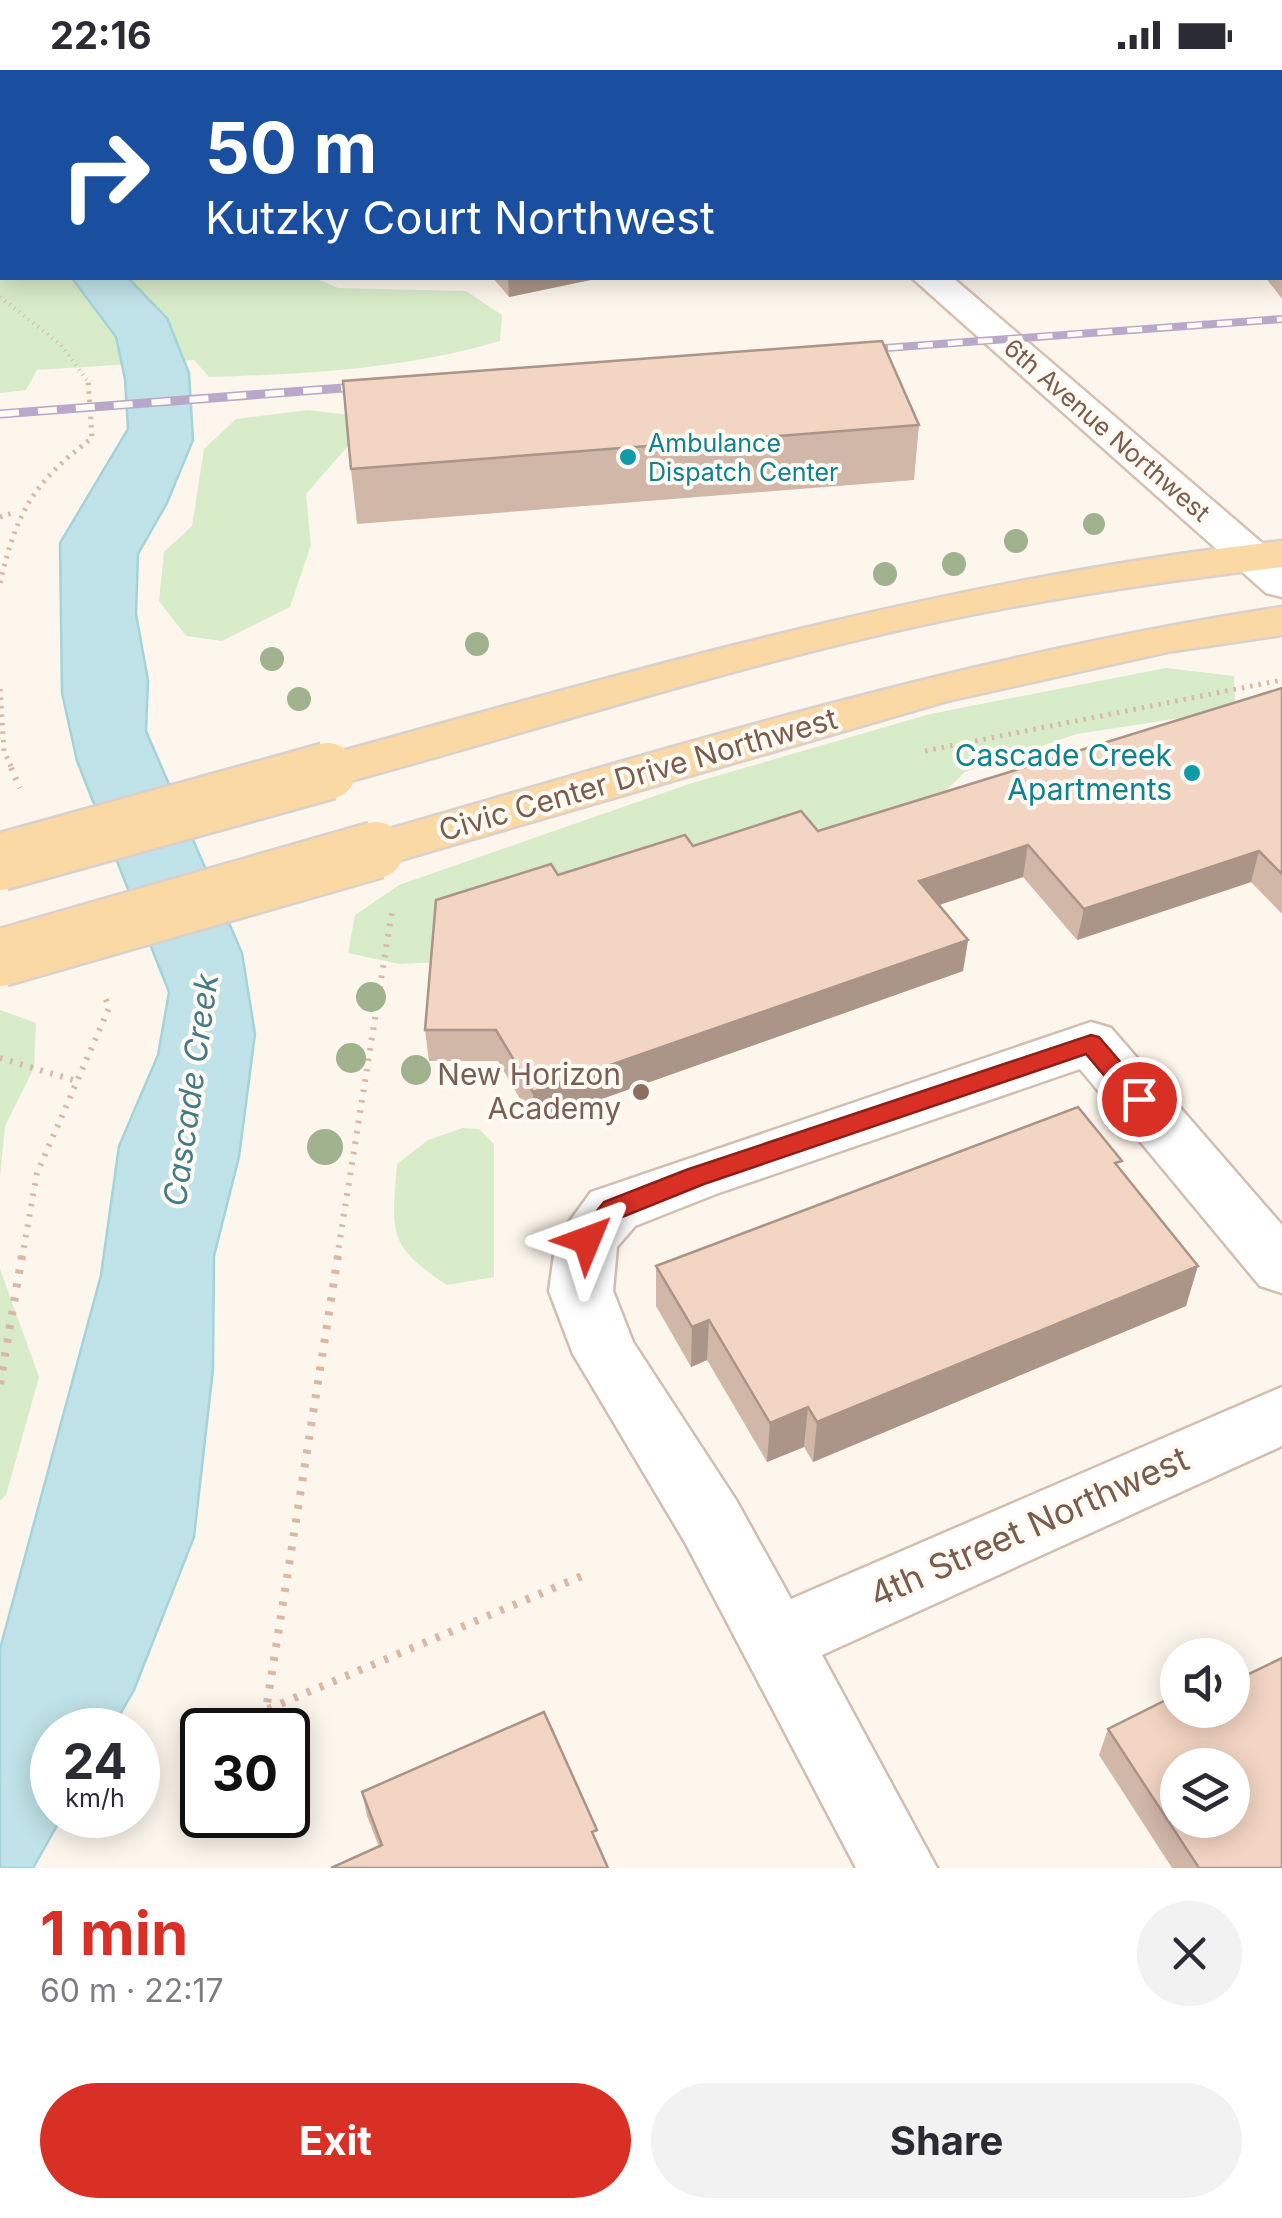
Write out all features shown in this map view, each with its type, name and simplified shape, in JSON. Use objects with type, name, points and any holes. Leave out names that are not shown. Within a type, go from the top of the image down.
[{"type":"main road","points":[[0,862],[902,616],[1059,584],[1272,565]]},
{"type":"main road","name":"Civic Center Drive Northwest","points":[[0,958],[1030,664],[1144,640],[1282,621]]},
{"type":"street","name":"6th Avenue Northwest","points":[[933,280],[1272,565]]},
{"type":"street","points":[[898,1868],[711,1522],[606,1354],[581,1290],[587,1240],[613,1210],[924,1097],[1091,1043],[1282,1268]]},
{"type":"street","name":"4th Street Northwest","points":[[776,1640],[1282,1414]]},
{"type":"path","points":[[0,297],[61,345],[88,378],[92,438],[43,474],[17,511],[0,584]]},
{"type":"path","points":[[0,517],[17,511]]},
{"type":"path","points":[[393,905],[266,1710],[589,1573]]},
{"type":"path","points":[[0,1058],[80,1082],[37,1173],[0,1384]]},
{"type":"green space","points":[[0,280],[320,280],[338,288],[466,291],[502,315],[500,341],[392,364],[209,377],[194,360],[37,370],[26,390],[0,393]]},
{"type":"green space","points":[[308,410],[349,415],[356,437],[306,494],[311,545],[290,607],[222,641],[186,636],[159,601],[164,552],[192,526],[204,449],[236,419]]},
{"type":"green space","points":[[1166,668],[1234,676],[1235,705],[1206,714],[1077,734],[965,772],[911,824],[511,959],[399,964],[348,953],[355,915],[399,885],[689,784],[930,714]]},
{"type":"green space","points":[[0,1010],[36,1023],[34,1068],[5,1126],[0,1176]]},
{"type":"green space","points":[[463,1128],[479,1129],[494,1144],[494,1277],[447,1285],[413,1259],[397,1235],[397,1164],[428,1140]]},
{"type":"green space","points":[[0,1269],[39,1377],[6,1495],[0,1501]]},
{"type":"water","name":"Cascade Creek","points":[[73,280],[130,280],[167,318],[189,373],[193,440],[167,503],[138,554],[136,614],[148,680],[146,731],[242,953],[255,1034],[239,1157],[214,1256],[213,1369],[194,1537],[124,1708],[30,1708],[30,1838],[50,1838],[33,1868],[0,1868],[0,1649],[101,1275],[119,1146],[158,1055],[169,992],[77,761],[62,693],[60,543],[128,429],[125,379],[116,337]]},
{"type":"building","points":[[882,341],[919,425],[351,469],[343,381]]},
{"type":"building","points":[[1282,688],[1282,874],[1259,851],[1084,909],[1028,845],[919,881],[968,940],[533,1092],[496,1030],[425,1030],[436,900],[551,864],[558,875],[685,835],[693,846],[801,811],[818,831]]},
{"type":"building","points":[[1078,1107],[1122,1161],[1115,1163],[1198,1266],[817,1422],[808,1407],[770,1423],[709,1320],[692,1327],[656,1266]]},
{"type":"building","points":[[1282,1658],[1282,1868],[1199,1868],[1179,1838],[1250,1838],[1250,1748],[1160,1748],[1160,1808],[1108,1729],[1160,1703],[1160,1728],[1250,1728],[1250,1673]]},
{"type":"building","points":[[544,1712],[597,1830],[592,1832],[608,1868],[331,1868],[382,1845],[362,1792]]},
{"type":"railway","points":[[858,350],[1282,319]]},
{"type":"railway","points":[[0,414],[370,386]]},
{"type":"place","name":"Ambulance Dispatch Center","points":[[628,457]]},
{"type":"place","name":"Cascade Creek Apartments","points":[[1192,773]]},
{"type":"place","name":"New Horizon Academy","points":[[641,1092]]},
{"type":"route","points":[[587,1240],[613,1210],[695,1177],[1091,1043],[1139,1099]]}]
